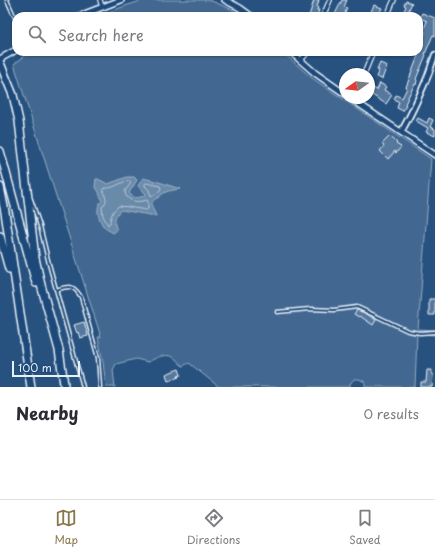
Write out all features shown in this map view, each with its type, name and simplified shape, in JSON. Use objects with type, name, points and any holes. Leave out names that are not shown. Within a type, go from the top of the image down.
[{"type":"highway","points":[[0,63],[16,108],[22,136],[35,258],[59,350],[65,386]]},
{"type":"highway","points":[[0,151],[65,386]]},
{"type":"highway","points":[[0,187],[5,212],[29,387]]},
{"type":"highway","points":[[0,236],[10,273],[29,387]]},
{"type":"main road","points":[[89,12],[121,0]]},
{"type":"main road","points":[[225,0],[246,12]]},
{"type":"main road","points":[[0,59],[12,52]]},
{"type":"main road","points":[[295,56],[318,76],[339,90]]},
{"type":"main road","points":[[360,104],[435,155]]},
{"type":"street","points":[[100,0],[102,7]]},
{"type":"street","points":[[325,12],[330,0]]},
{"type":"street","points":[[389,12],[394,0]]},
{"type":"street","points":[[400,132],[415,105],[435,55]]},
{"type":"street","points":[[300,61],[304,56]]},
{"type":"street","points":[[366,68],[371,56]]},
{"type":"lane","points":[[7,0],[12,12]]},
{"type":"lane","points":[[27,186],[40,226],[48,264],[83,387]]},
{"type":"lane","points":[[56,290],[67,286],[72,287],[81,297],[98,358],[100,387]]},
{"type":"lane","points":[[277,312],[310,309],[334,310],[357,306],[408,330],[420,333],[435,332]]},
{"type":"shaded area","points":[[144,0],[209,0],[235,12],[108,12]]},
{"type":"shaded area","points":[[25,56],[287,56],[312,78],[339,96],[339,104],[350,104],[431,159],[418,329],[435,330],[435,335],[417,334],[415,387],[365,387],[365,382],[359,379],[354,379],[350,384],[350,387],[219,387],[189,363],[183,366],[170,356],[160,356],[148,362],[136,359],[116,364],[113,370],[115,387],[106,387],[98,337],[101,337],[14,64]]},
{"type":"water","points":[[127,177],[134,177],[137,180],[129,193],[135,197],[141,197],[146,194],[138,186],[143,178],[180,189],[166,192],[153,201],[152,207],[156,216],[121,210],[116,217],[115,222],[117,230],[113,233],[105,228],[99,218],[98,206],[102,199],[95,186],[96,179],[108,184]]},
{"type":"building","points":[[314,0],[319,0],[317,7],[318,12],[310,12]]},
{"type":"building","points":[[342,0],[347,0],[344,7],[347,8],[346,12],[336,12]]},
{"type":"building","points":[[406,1],[412,3],[408,12],[404,12],[406,6],[404,5]]},
{"type":"building","points":[[374,5],[382,8],[380,12],[371,12]]},
{"type":"building","points":[[423,13],[435,18],[435,36],[433,35],[416,79],[416,85],[415,84],[410,93],[403,111],[397,108],[399,102],[394,99],[396,95],[402,98],[418,56],[423,56],[423,37],[425,32],[423,31],[427,21],[423,19]]},
{"type":"building","points":[[380,63],[387,66],[382,79],[376,77]]},
{"type":"building","points":[[380,83],[386,87],[384,90],[392,95],[386,104],[375,97],[375,89],[377,90]]},
{"type":"building","points":[[418,118],[427,123],[429,118],[433,120],[430,127],[435,129],[435,136],[426,132],[428,128],[416,121]]},
{"type":"building","points":[[390,136],[397,143],[396,144],[401,147],[388,159],[380,151],[384,146],[382,144]]},
{"type":"building","points":[[429,299],[435,299],[435,315],[429,315]]},
{"type":"building","points":[[357,310],[376,320],[373,325],[360,316],[359,317],[354,314]]},
{"type":"building","points":[[84,322],[88,336],[80,338],[74,325]]},
{"type":"building","points":[[179,369],[181,375],[168,381],[166,374]]},
{"type":"building","points":[[427,370],[431,370],[433,375],[432,387],[421,387],[421,382],[426,382]]}]
